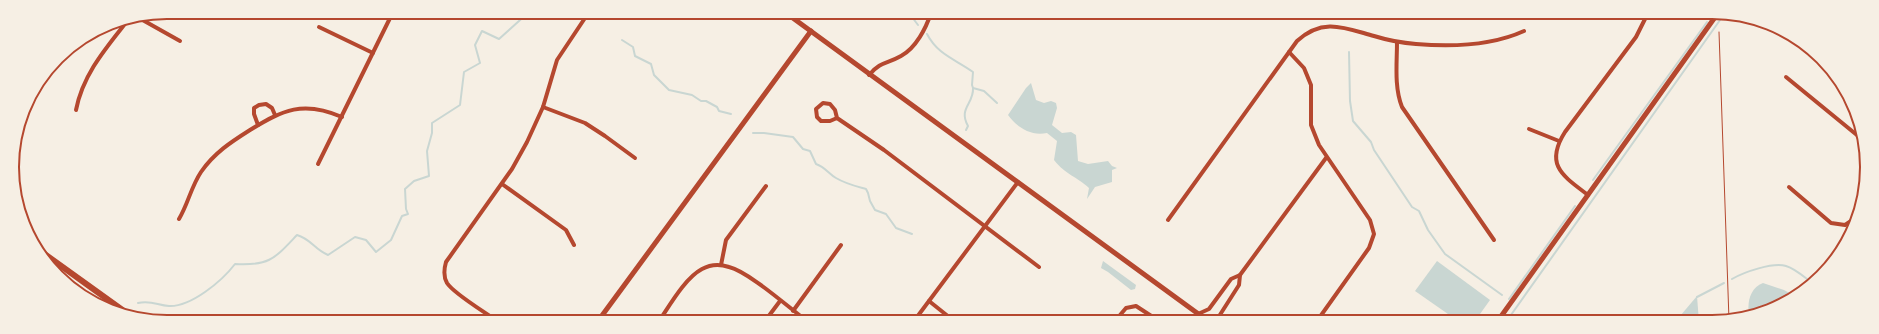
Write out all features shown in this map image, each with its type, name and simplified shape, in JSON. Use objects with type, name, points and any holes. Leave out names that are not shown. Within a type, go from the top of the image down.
[{"type":"main road","points":[[51,259],[118,307]]},
{"type":"street","points":[[318,164],[390,19]]},
{"type":"street","points":[[489,315],[451,287],[447,282],[444,268],[446,262],[502,184],[527,142],[543,107],[557,60],[585,19]]},
{"type":"street","points":[[795,19],[869,75],[1198,314],[1209,309],[1231,279],[1240,275],[1326,158]]},
{"type":"street","points":[[869,75],[878,65],[899,57],[912,47],[928,19]]},
{"type":"street","points":[[1588,195],[1563,175],[1559,169],[1555,157],[1560,141],[1636,37],[1645,19]]},
{"type":"street","points":[[1502,315],[1714,19]]},
{"type":"street","points":[[144,21],[180,41]]},
{"type":"street","points":[[76,110],[82,89],[91,69],[124,26]]},
{"type":"street","points":[[1168,220],[1289,52],[1303,35],[1317,28],[1326,26],[1346,27],[1397,42],[1423,44],[1465,44],[1506,39],[1524,31]]},
{"type":"street","points":[[319,27],[373,53]]},
{"type":"street","points":[[602,315],[811,31]]},
{"type":"street","points":[[1397,42],[1397,80],[1399,99],[1402,107],[1494,240]]},
{"type":"street","points":[[1289,52],[1304,68],[1308,76],[1311,90],[1311,125],[1326,158],[1366,214],[1374,234],[1369,248],[1322,315]]},
{"type":"street","points":[[1786,78],[1856,135]]},
{"type":"street","points":[[837,117],[833,120],[824,122],[819,120],[816,114],[817,106],[823,103],[828,103],[833,106],[837,117],[884,150],[1039,266]]},
{"type":"street","points":[[258,125],[254,114],[254,108],[259,105],[266,104],[272,108],[276,115]]},
{"type":"street","points":[[543,107],[585,123],[635,158]]},
{"type":"street","points":[[179,219],[195,182],[207,164],[226,145],[258,125],[286,111],[305,108],[324,110],[342,117]]},
{"type":"street","points":[[1529,129],[1560,141]]},
{"type":"street","points":[[919,315],[1018,182]]},
{"type":"street","points":[[502,184],[566,230],[574,245]]},
{"type":"street","points":[[720,265],[726,240],[766,186]]},
{"type":"street","points":[[1789,187],[1831,223],[1845,225],[1850,222]]},
{"type":"street","points":[[793,310],[841,245]]},
{"type":"street","points":[[663,315],[689,280],[701,270],[710,266],[720,265],[739,271],[799,315]]},
{"type":"street","points":[[1220,315],[1239,285],[1240,275]]},
{"type":"street","points":[[770,315],[780,301]]},
{"type":"street","points":[[929,302],[946,315]]},
{"type":"street","points":[[1120,315],[1126,308],[1136,306],[1150,315]]},
{"type":"path","points":[[1719,32],[1729,314]]},
{"type":"shaded area","points":[[1031,83],[1036,100],[1044,103],[1051,101],[1056,103],[1057,108],[1052,125],[1062,133],[1071,132],[1076,135],[1078,161],[1088,164],[1108,161],[1112,166],[1117,168],[1112,170],[1112,182],[1095,187],[1087,199],[1089,188],[1058,165],[1054,160],[1057,141],[1047,133],[1041,134],[1025,130],[1016,124],[1008,115]]},
{"type":"shaded area","points":[[1103,261],[1136,285],[1135,289],[1131,290],[1101,268]]},
{"type":"shaded area","points":[[1437,261],[1490,300],[1479,315],[1449,315],[1415,291]]},
{"type":"shaded area","points":[[1763,283],[1789,293],[1769,304],[1749,310],[1750,296],[1759,285]]},
{"type":"shaded area","points":[[1697,296],[1698,315],[1681,315]]},
{"type":"waterway","points":[[138,303],[150,302],[169,306],[187,302],[196,298],[214,285],[235,264],[256,264],[271,259],[283,250],[297,235],[306,239],[323,253],[328,255],[355,237],[366,240],[376,252],[391,240],[402,216],[408,214],[406,209],[405,189],[414,181],[429,176],[427,151],[432,133],[432,123],[460,105],[464,72],[480,63],[475,45],[482,31],[499,39],[521,19]]},
{"type":"waterway","points":[[914,19],[918,25]]},
{"type":"waterway","points":[[1511,315],[1721,19]]},
{"type":"waterway","points":[[1593,180],[1707,22]]},
{"type":"waterway","points":[[927,34],[931,41],[942,52],[973,72],[973,88],[984,91],[997,103]]},
{"type":"waterway","points":[[622,40],[633,47],[635,56],[651,64],[654,75],[669,90],[692,95],[701,101],[706,101],[717,107],[719,111],[731,114]]},
{"type":"waterway","points":[[1349,52],[1350,101],[1353,121],[1371,142],[1374,150],[1412,207],[1419,211],[1428,230],[1445,254],[1502,295]]},
{"type":"waterway","points":[[966,130],[968,126],[965,120],[965,110],[973,93],[973,88]]},
{"type":"waterway","points":[[753,133],[793,137],[803,149],[810,151],[816,164],[840,180],[866,189],[875,210],[886,214],[896,228],[912,234]]},
{"type":"waterway","points":[[1509,299],[1575,206]]},
{"type":"waterway","points":[[1732,279],[1759,268],[1780,265],[1793,269],[1808,280]]},
{"type":"waterway","points":[[1697,297],[1724,283]]}]
